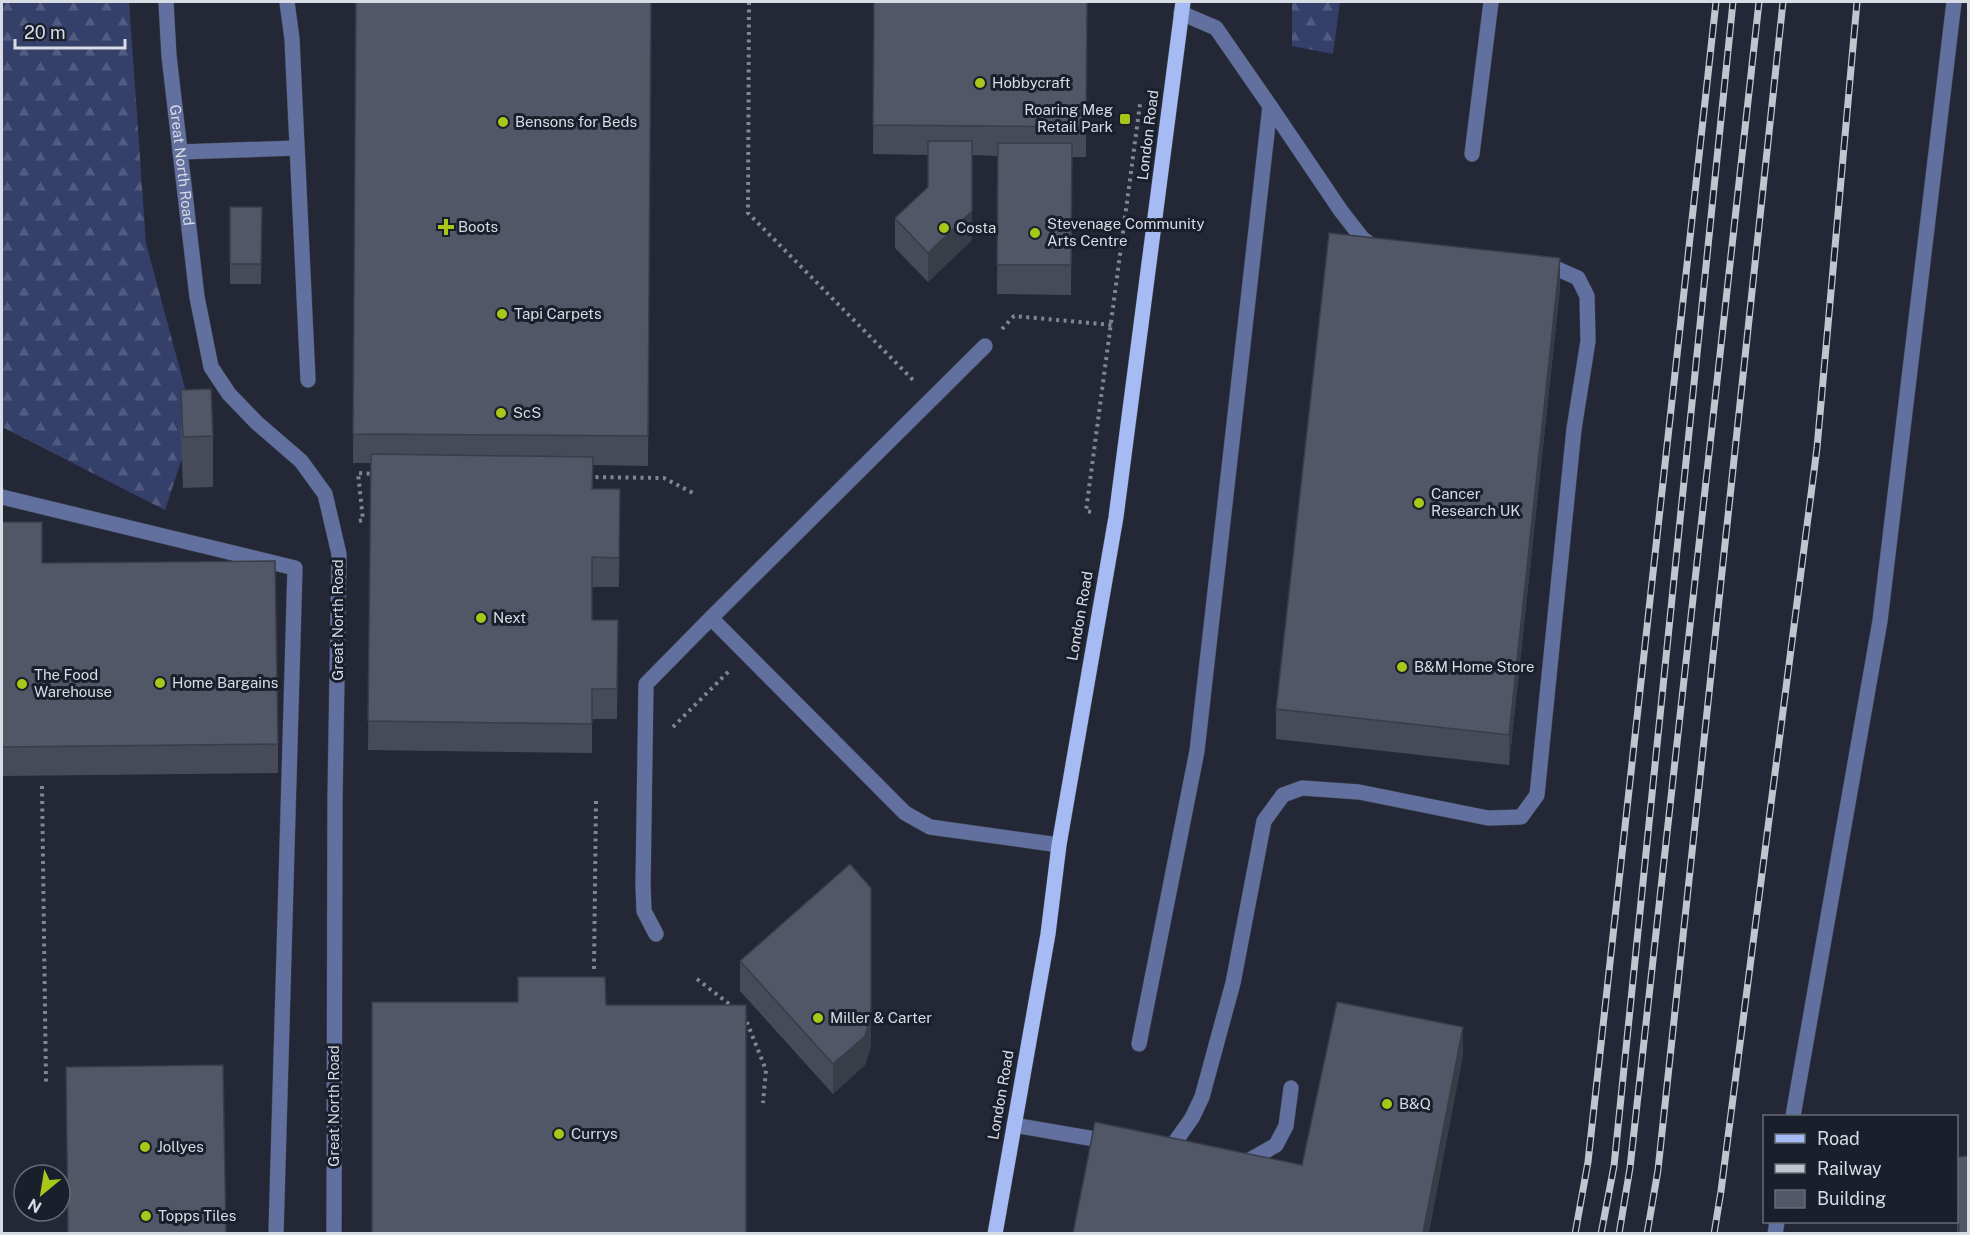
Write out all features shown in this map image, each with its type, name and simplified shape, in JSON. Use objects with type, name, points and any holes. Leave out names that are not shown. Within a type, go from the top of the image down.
[{"type":"main road","name":"London Road","points":[[995,1233],[1048,934],[1059,845],[1116,517],[1182,7]]},
{"type":"lane","name":"Great North Road","points":[[166,2],[169,56],[197,297],[211,367],[229,394],[257,423],[301,461],[325,494],[339,554],[335,799],[334,1233]]},
{"type":"lane","points":[[287,2],[292,39],[308,380]]},
{"type":"lane","points":[[1472,154],[1491,2]]},
{"type":"lane","points":[[1793,1115],[1880,621],[1945,93],[1954,2]]},
{"type":"lane","points":[[1182,7],[1216,28],[1341,211],[1362,238],[1390,258]]},
{"type":"lane","points":[[1139,1044],[1197,751],[1270,106]]},
{"type":"lane","points":[[180,152],[296,148]]},
{"type":"lane","points":[[1182,1154],[1155,1149],[1175,1142],[1192,1118],[1202,1097],[1233,983],[1248,915],[1264,821],[1283,795],[1302,788],[1359,792],[1488,818],[1521,817],[1537,795],[1574,429],[1588,341],[1587,296],[1578,278],[1553,267],[1526,262]]},
{"type":"lane","points":[[656,934],[644,911],[646,684],[985,346]]},
{"type":"lane","points":[[2,497],[295,568],[276,1233]]},
{"type":"lane","points":[[711,618],[905,813],[930,827],[1059,845]]},
{"type":"lane","points":[[1225,1163],[1248,1161],[1276,1145],[1286,1126],[1291,1088]]},
{"type":"lane","points":[[1014,1125],[1127,1144]]},
{"type":"path","points":[[749,2],[748,213],[931,399]]},
{"type":"path","points":[[985,346],[1014,316],[1141,327]]},
{"type":"path","points":[[332,526],[363,520],[358,473],[382,474]]},
{"type":"path","points":[[581,477],[664,478],[695,494]]},
{"type":"path","points":[[645,741],[659,741],[746,653]]},
{"type":"path","points":[[42,786],[46,1082]]},
{"type":"path","points":[[594,969],[596,798]]},
{"type":"path","points":[[697,979],[745,1016],[766,1070],[763,1102]]},
{"type":"green space","points":[[2,2],[129,2],[146,243],[194,422],[165,510],[2,427]]},
{"type":"green space","points":[[1292,2],[1340,2],[1333,54],[1292,46]]},
{"type":"building","points":[[356,2],[651,2],[648,436],[353,434]]},
{"type":"building","name":"Hobbycraft","points":[[874,2],[1087,2],[1086,127],[873,125]]},
{"type":"building","points":[[928,141],[972,141],[972,211],[928,253],[895,218],[928,187]]},
{"type":"building","name":"Stevenage Community Arts Centre","points":[[998,143],[1072,143],[1071,265],[997,265]]},
{"type":"building","points":[[230,207],[262,207],[261,264],[230,264]]},
{"type":"building","points":[[1329,233],[1560,258],[1509,735],[1276,709]]},
{"type":"building","points":[[211,389],[213,436],[183,437],[181,390]]},
{"type":"building","name":"Next","points":[[371,454],[593,457],[592,489],[620,489],[619,558],[592,557],[592,620],[618,620],[617,689],[592,689],[592,724],[368,721]]},
{"type":"building","name":"Home Bargains","points":[[2,522],[42,522],[42,563],[275,561],[278,744],[2,747]]},
{"type":"building","name":"Miller & Carter","points":[[850,864],[871,888],[871,1016],[865,1036],[833,1064],[740,961]]},
{"type":"building","name":"Currys","points":[[518,977],[605,977],[606,1005],[746,1005],[746,1233],[372,1233],[372,1002],[518,1002]]},
{"type":"building","name":"B&Q","points":[[1337,1002],[1463,1027],[1423,1233],[1073,1233],[1095,1122],[1302,1165]]},
{"type":"building","name":"Jollyes","points":[[223,1065],[226,1233],[68,1233],[68,1223],[72,1223],[72,1163],[67,1163],[66,1067]]},
{"type":"building","points":[[1968,1156],[1968,1233],[1959,1233],[1958,1157]]},
{"type":"railway","points":[[1575,1234],[1588,1162],[1716,2]]},
{"type":"railway","points":[[1601,1234],[1614,1166],[1733,2]]},
{"type":"railway","points":[[1619,1234],[1630,1168],[1759,2]]},
{"type":"railway","points":[[1647,1234],[1658,1170],[1783,2]]},
{"type":"railway","points":[[1714,1234],[1817,448],[1857,2]]},
{"type":"place","name":"Hobbycraft","points":[[980,83]]},
{"type":"place","name":"Roaring Meg Retail Park","points":[[1125,119]]},
{"type":"place","name":"Bensons for Beds","points":[[503,122]]},
{"type":"place","name":"Boots","points":[[446,227]]},
{"type":"place","name":"Costa","points":[[944,228]]},
{"type":"place","name":"Stevenage Community Arts Centre","points":[[1035,233]]},
{"type":"place","name":"Tapi Carpets","points":[[502,314]]},
{"type":"place","name":"ScS","points":[[501,413]]},
{"type":"place","name":"Cancer Research UK","points":[[1419,503]]},
{"type":"place","name":"Next","points":[[481,618]]},
{"type":"place","name":"B&M Home Store","points":[[1402,667]]},
{"type":"place","name":"Home Bargains","points":[[160,683]]},
{"type":"place","name":"The Food Warehouse","points":[[22,684]]},
{"type":"place","name":"Miller & Carter","points":[[818,1018]]},
{"type":"place","name":"B&Q","points":[[1387,1104]]},
{"type":"place","name":"Currys","points":[[559,1134]]},
{"type":"place","name":"Jollyes","points":[[145,1147]]},
{"type":"place","name":"Topps Tiles","points":[[146,1216]]}]
